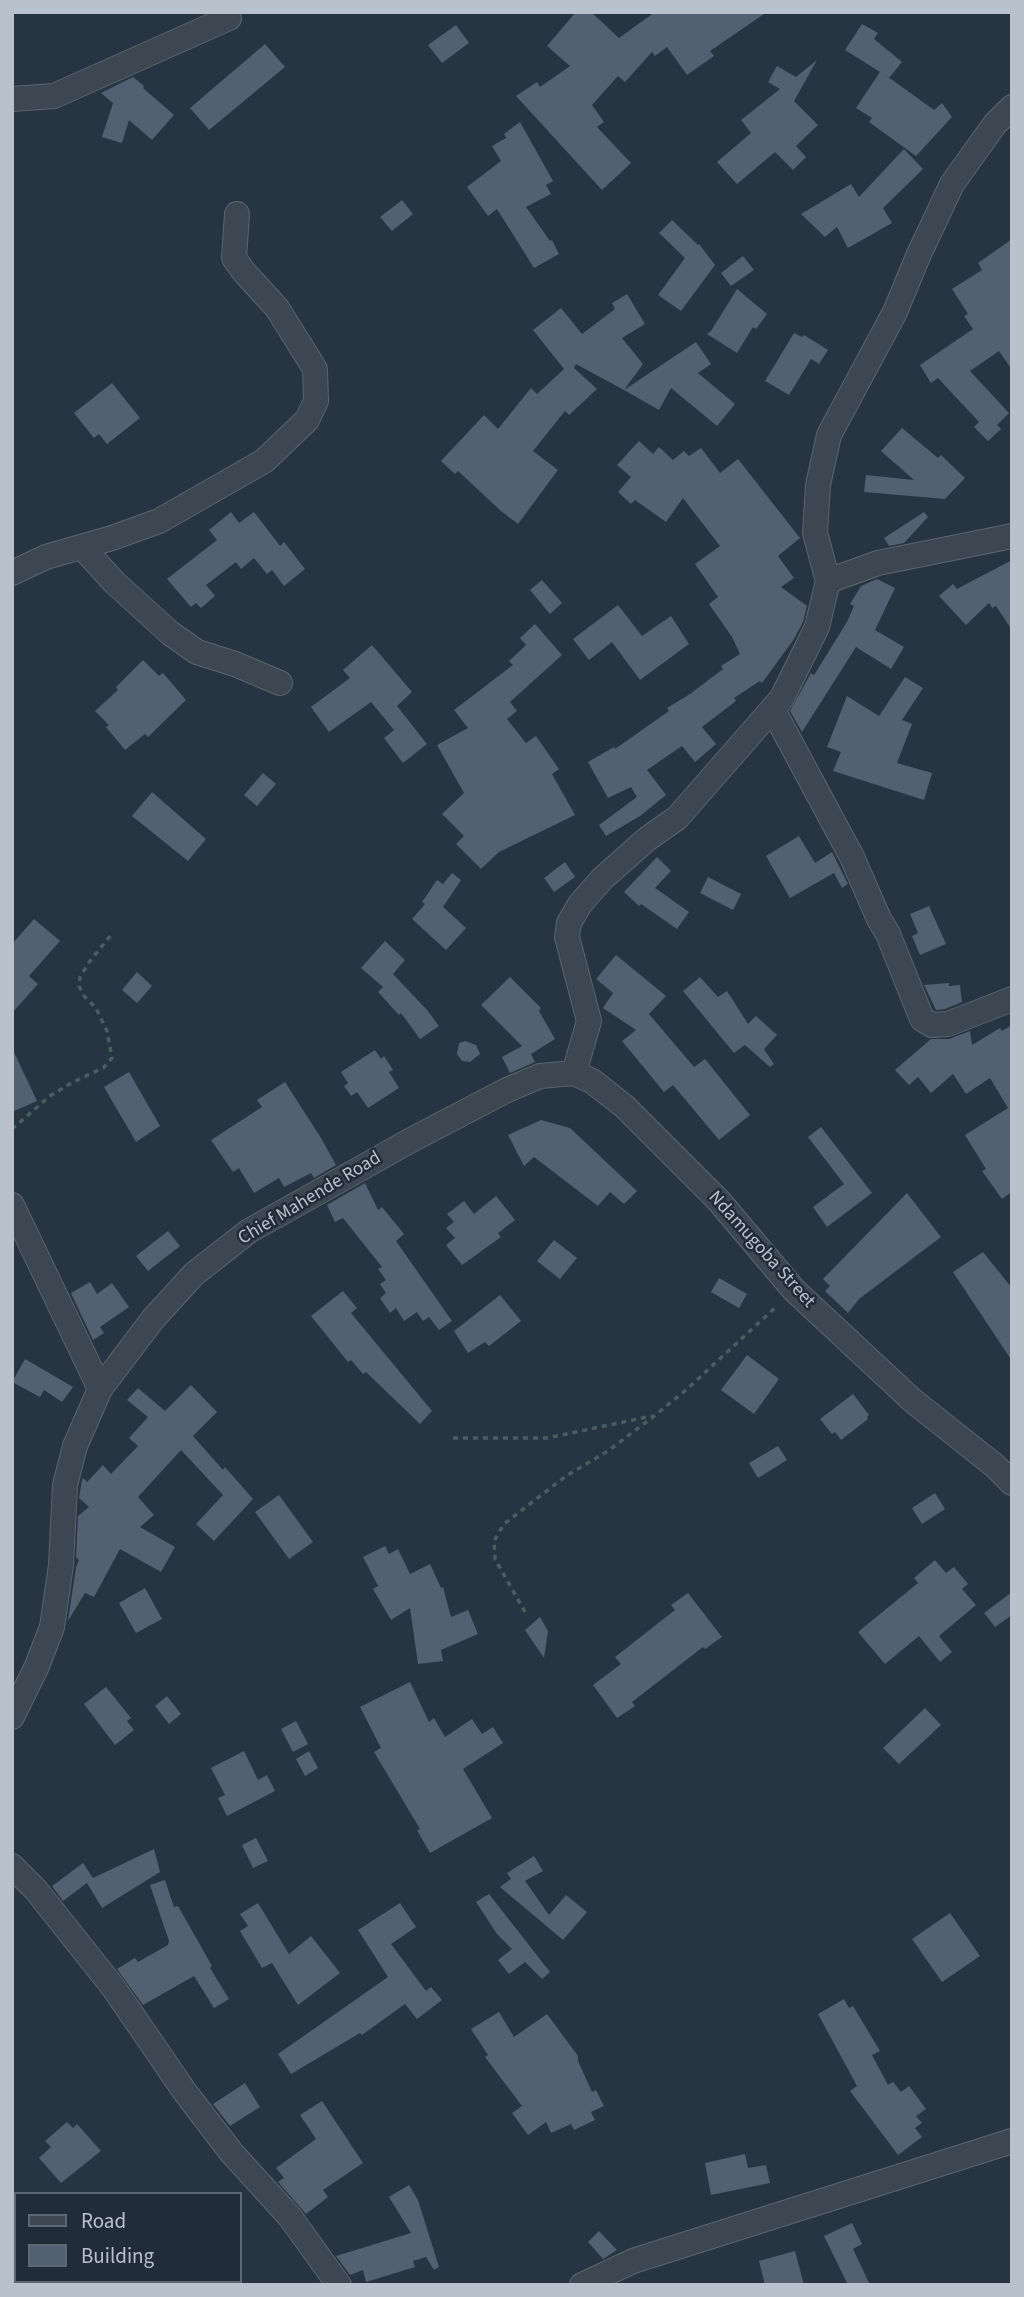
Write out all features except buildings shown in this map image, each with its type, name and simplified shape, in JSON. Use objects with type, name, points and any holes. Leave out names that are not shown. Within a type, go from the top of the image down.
[{"type":"street","points":[[12,99],[54,96],[229,18]]},
{"type":"street","points":[[574,1073],[589,1021],[567,937],[569,923],[580,904],[602,879],[647,839],[677,818],[782,698],[817,627],[828,581],[815,533],[818,485],[829,435],[895,312],[952,184],[995,124],[1012,107]]},
{"type":"street","points":[[12,573],[46,556],[159,521],[264,461],[307,420],[316,401],[315,369],[277,307],[234,258],[237,214]]},
{"type":"street","points":[[828,581],[878,563],[1012,536]]},
{"type":"street","points":[[82,547],[115,583],[170,633],[197,652],[235,664],[280,684]]},
{"type":"street","points":[[773,710],[852,857],[888,934],[922,1019],[932,1025],[948,1024],[1012,999]]},
{"type":"street","name":"Ndamugoba Street","points":[[574,1073],[592,1081],[624,1105],[719,1201],[794,1290],[912,1400],[995,1466],[1012,1483]]},
{"type":"street","name":"Chief Mahende Road","points":[[12,1717],[37,1666],[52,1627],[61,1565],[65,1485],[75,1446],[100,1389],[153,1319],[194,1274],[249,1231],[346,1175],[507,1090],[540,1076],[574,1073]]},
{"type":"street","points":[[12,1205],[100,1389]]},
{"type":"street","points":[[12,1866],[36,1890],[113,1987],[185,2092],[231,2152],[290,2217],[339,2285]]},
{"type":"street","points":[[582,2285],[633,2261],[1012,2141]]},
{"type":"path","points":[[12,1129],[50,1097],[71,1083],[103,1068],[111,1058],[112,1049],[107,1031],[96,1008],[84,996],[79,986],[80,977],[90,961],[111,935]]},
{"type":"path","points":[[525,1612],[495,1559],[494,1541],[504,1524],[566,1476],[608,1451],[654,1416],[794,1290]]},
{"type":"path","points":[[453,1438],[547,1438],[654,1416]]}]
